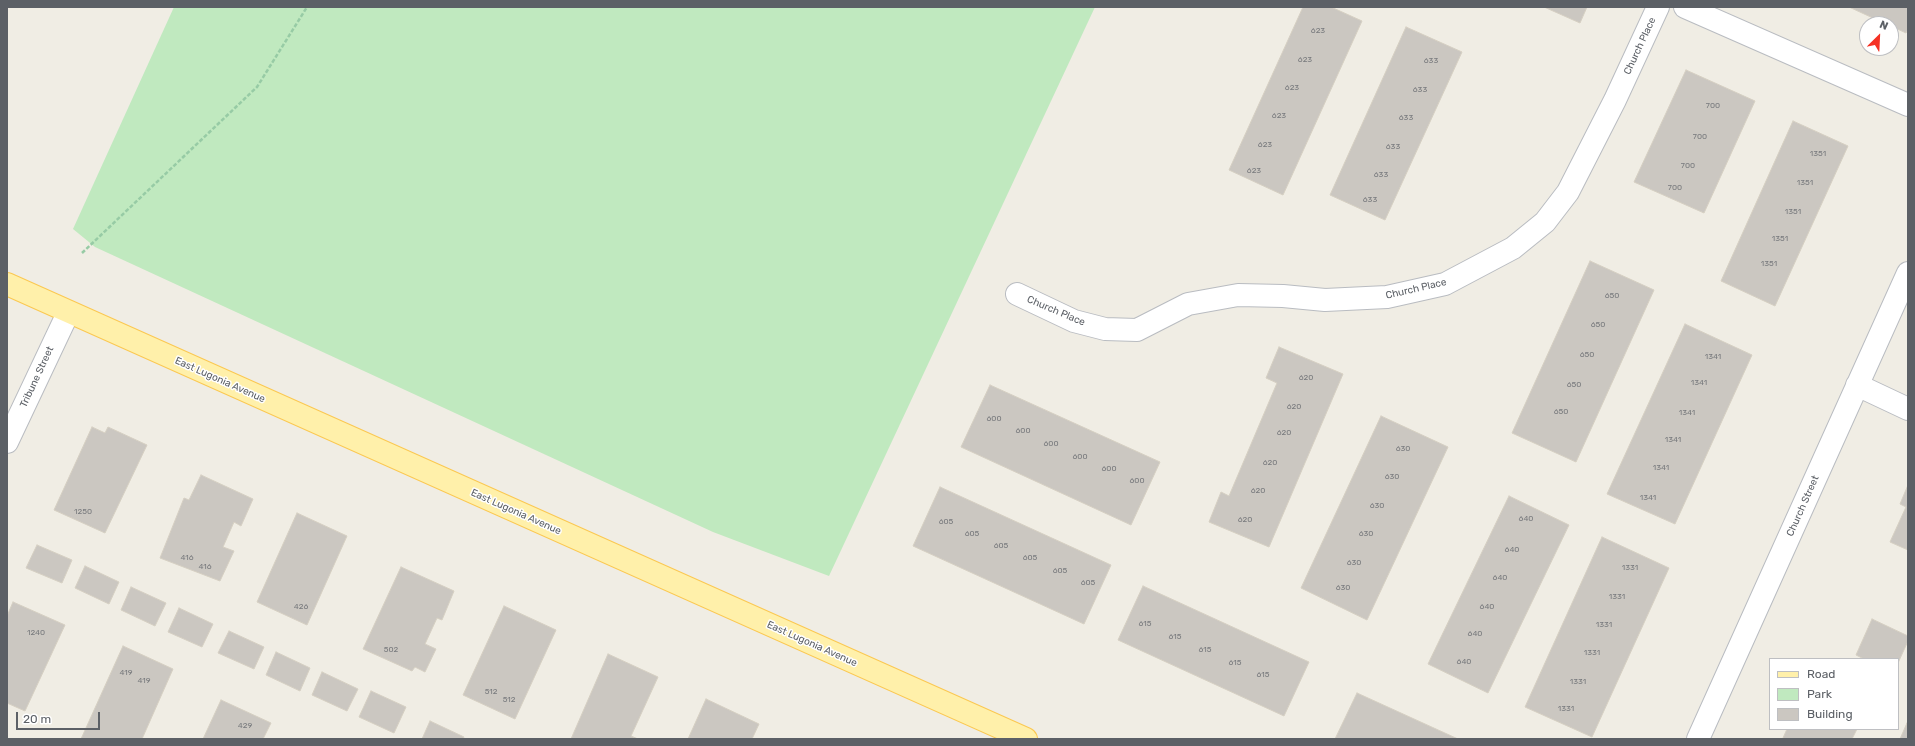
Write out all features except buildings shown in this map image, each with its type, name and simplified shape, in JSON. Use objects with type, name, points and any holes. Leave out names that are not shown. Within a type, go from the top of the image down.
[{"type":"main road","name":"East Lugonia Avenue","points":[[7,284],[68,313],[1026,739]]},
{"type":"street","name":"Church Place","points":[[1017,294],[1074,321],[1105,329],[1137,330],[1188,304],[1238,295],[1283,296],[1326,300],[1387,297],[1445,284],[1513,248],[1545,222],[1568,192],[1615,100],[1658,7]]},
{"type":"street","points":[[1686,7],[1908,105]]},
{"type":"street","name":"Church Street","points":[[1698,739],[1908,273]]},
{"type":"street","name":"Tribune Street","points":[[7,442],[68,313]]},
{"type":"street","points":[[1857,385],[1908,409]]},
{"type":"path","points":[[82,253],[257,86],[306,7]]},
{"type":"green space","points":[[174,7],[1095,7],[829,576],[713,532],[95,247],[73,229]]}]
